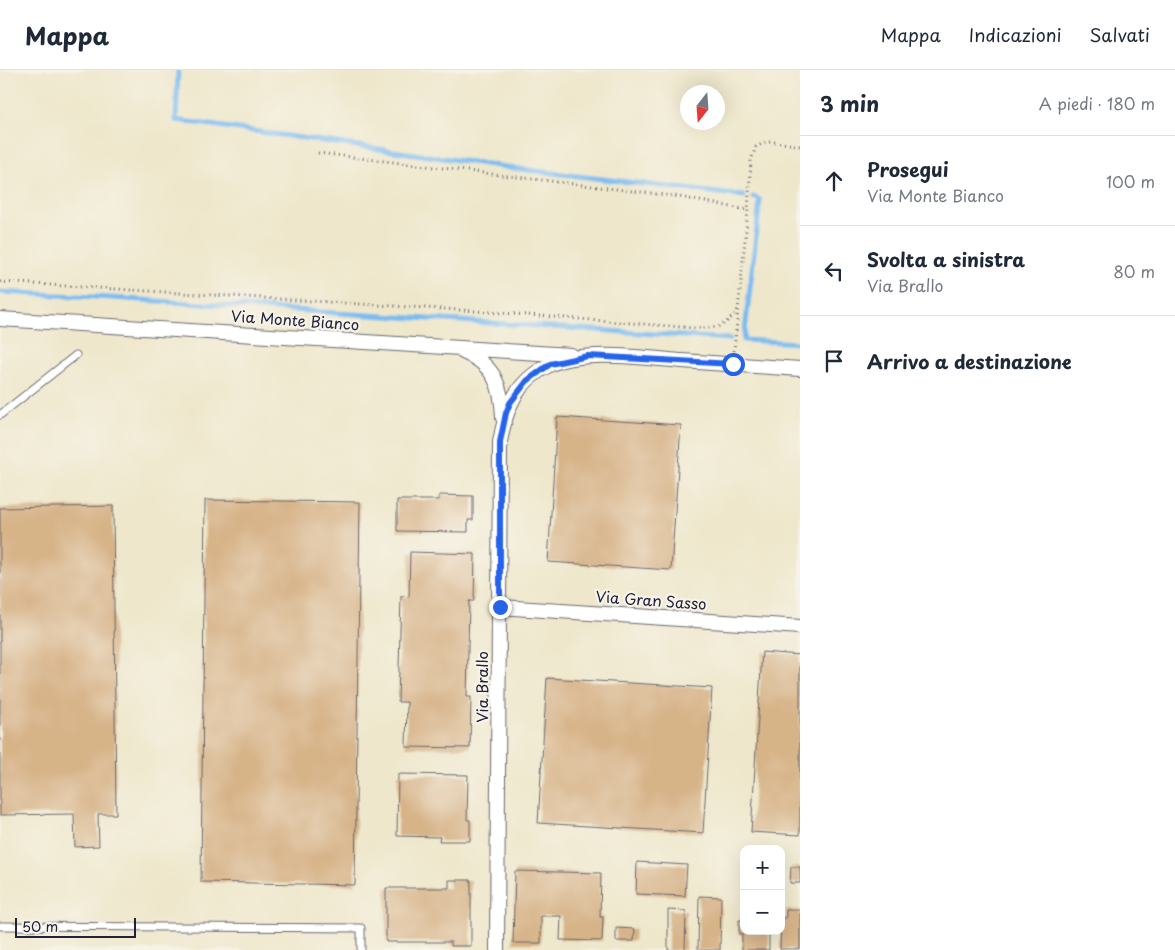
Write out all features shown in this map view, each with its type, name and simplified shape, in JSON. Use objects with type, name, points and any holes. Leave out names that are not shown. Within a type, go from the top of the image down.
[{"type":"street","name":"Via Monte Bianco","points":[[0,319],[800,368]]},
{"type":"street","name":"Via Brallo","points":[[453,348],[476,357],[489,368],[500,392],[503,424]]},
{"type":"street","name":"Via Monte Bianco","points":[[510,403],[527,381],[550,364],[588,356]]},
{"type":"street","name":"Via Brallo","points":[[498,950],[500,442],[503,424],[510,403]]},
{"type":"street","name":"Via Gran Sasso","points":[[500,607],[800,627]]},
{"type":"lane","points":[[0,415],[76,355]]},
{"type":"lane","points":[[0,926],[361,928],[361,950]]},
{"type":"path","points":[[733,364],[748,210],[750,160],[756,147],[766,142],[800,146]]},
{"type":"path","points":[[318,153],[674,196],[748,210]]},
{"type":"path","points":[[0,282],[476,311],[695,328],[720,327],[730,320],[738,310]]},
{"type":"building","points":[[557,417],[681,425],[671,570],[548,562]]},
{"type":"building","points":[[439,495],[473,496],[473,520],[468,520],[468,532],[397,531],[397,500],[439,500]]},
{"type":"building","points":[[205,500],[360,502],[355,885],[201,882]]},
{"type":"building","points":[[113,506],[116,814],[98,814],[99,846],[75,847],[74,814],[0,815],[0,508]]},
{"type":"building","points":[[410,552],[475,554],[474,601],[469,601],[467,697],[471,697],[470,748],[406,747],[407,702],[398,702],[401,596],[409,597]]},
{"type":"building","points":[[762,652],[800,655],[800,835],[751,832]]},
{"type":"building","points":[[547,678],[712,688],[703,833],[538,823]]},
{"type":"building","points":[[398,774],[468,775],[467,820],[470,820],[470,841],[439,841],[440,837],[397,836]]},
{"type":"building","points":[[637,862],[687,865],[685,896],[636,894]]},
{"type":"building","points":[[791,867],[800,867],[800,883],[790,883]]},
{"type":"building","points":[[515,871],[601,873],[600,917],[603,917],[602,941],[560,940],[561,916],[541,916],[541,943],[513,943]]},
{"type":"building","points":[[449,880],[471,880],[471,946],[451,946],[451,942],[386,942],[386,888],[449,888]]},
{"type":"building","points":[[699,896],[721,897],[720,950],[698,950]]},
{"type":"building","points":[[668,910],[686,911],[685,950],[668,950]]},
{"type":"building","points":[[786,910],[800,910],[800,949],[780,949],[780,935],[785,935]]},
{"type":"building","points":[[616,928],[635,929],[634,941],[616,941]]},
{"type":"building","points":[[742,935],[769,935],[769,950],[742,950]]},
{"type":"waterway","points":[[178,70],[176,120],[520,169],[744,196]]},
{"type":"waterway","points":[[753,197],[760,200],[744,340],[800,343]]},
{"type":"waterway","points":[[0,292],[730,339]]},
{"type":"route","points":[[500,607],[500,442],[503,424],[510,403],[527,381],[550,364],[588,356],[733,364]]}]
